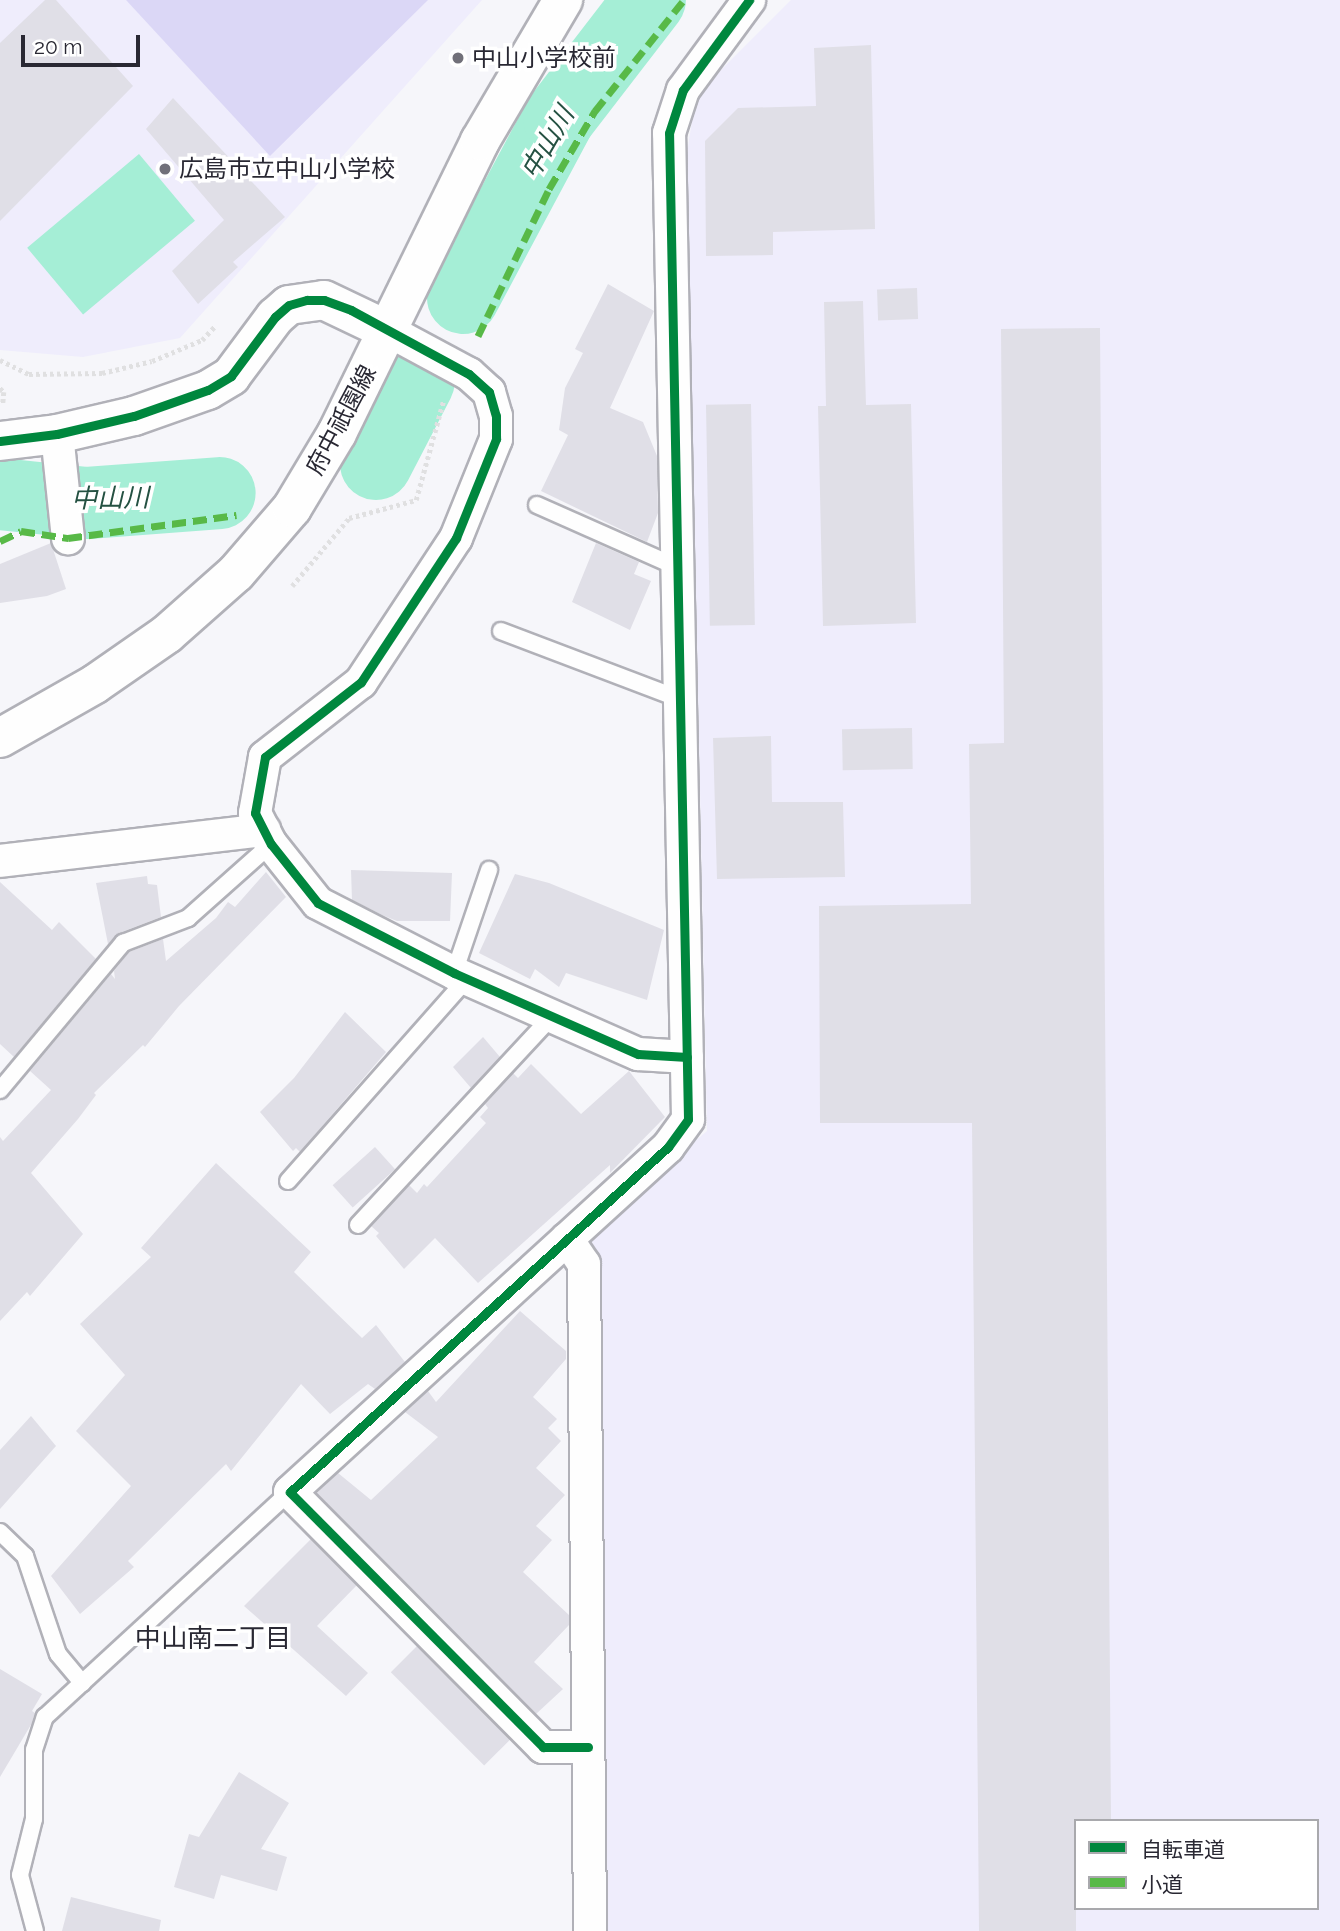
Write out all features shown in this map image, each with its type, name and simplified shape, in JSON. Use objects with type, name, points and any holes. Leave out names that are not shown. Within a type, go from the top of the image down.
[{"type":"main road","name":"府中祇園線","points":[[0,738],[95,684],[157,641],[236,573],[292,508],[337,433],[480,141],[563,0]]},
{"type":"main road","points":[[0,441],[57,433],[134,416],[208,390],[231,376],[275,317],[289,305],[324,300],[389,331]]},
{"type":"street","points":[[588,1747],[543,1747],[290,1492],[668,1147],[688,1119],[669,133],[683,90],[749,0]]},
{"type":"street","points":[[389,331],[469,374],[489,392],[496,416],[496,439],[456,538],[361,682],[265,757],[255,813],[268,837],[318,903],[461,976],[638,1054],[687,1057]]},
{"type":"street","points":[[57,433],[67,532]]},
{"type":"street","points":[[0,862],[268,837]]},
{"type":"street","points":[[567,1239],[584,1264],[590,1931]]},
{"type":"lane","points":[[537,505],[677,567]]},
{"type":"lane","points":[[501,631],[680,699]]},
{"type":"lane","points":[[0,1090],[123,943],[188,918],[268,837]]},
{"type":"lane","points":[[288,1181],[461,976],[489,870]]},
{"type":"lane","points":[[358,1225],[552,1016]]},
{"type":"lane","points":[[35,1931],[20,1875],[34,1819],[34,1750],[45,1717],[290,1492]]},
{"type":"lane","points":[[0,1532],[25,1556],[58,1654],[82,1683]]},
{"type":"path","points":[[0,360],[29,374],[102,373],[152,361],[202,340],[220,321]]},
{"type":"path","points":[[292,586],[349,518],[416,500],[446,394]]},
{"type":"shaded area","name":"広島市立中山小学校","points":[[0,0],[482,0],[180,338],[83,357],[0,350]]},
{"type":"shaded area","points":[[126,0],[428,0],[270,156]]},
{"type":"shaded area","points":[[791,0],[1340,0],[1340,1931],[596,1931],[579,1240],[707,1131],[687,153],[696,95]]},
{"type":"shaded area","points":[[139,154],[195,221],[83,314],[27,248]]},
{"type":"building","points":[[45,0],[56,0],[133,86],[0,221],[0,43]]},
{"type":"building","points":[[871,45],[875,229],[773,232],[773,255],[706,256],[705,141],[738,108],[816,106],[814,48]]},
{"type":"building","points":[[173,98],[285,217],[233,262],[238,267],[198,304],[172,271],[224,220],[146,129]]},
{"type":"building","points":[[608,284],[654,311],[610,408],[643,422],[657,456],[658,513],[647,542],[541,491],[568,435],[559,430],[565,388],[583,353],[575,349]]},
{"type":"building","points":[[917,288],[918,319],[878,320],[877,289]]},
{"type":"building","points":[[863,301],[866,405],[911,404],[916,623],[823,626],[818,406],[826,406],[824,302]]},
{"type":"building","points":[[1100,328],[1111,1819],[1074,1819],[1076,1931],[979,1931],[972,1123],[820,1123],[819,906],[971,904],[969,744],[1004,743],[1001,329]]},
{"type":"building","points":[[751,404],[755,625],[710,626],[706,405]]},
{"type":"building","points":[[51,543],[66,589],[47,596],[0,603],[0,564]]},
{"type":"building","points":[[596,543],[639,562],[634,574],[651,581],[630,630],[572,602]]},
{"type":"building","points":[[912,728],[913,769],[843,770],[842,729]]},
{"type":"building","points":[[771,736],[772,802],[843,802],[845,877],[717,879],[713,738]]},
{"type":"building","points":[[351,870],[452,873],[450,921],[397,921],[352,900]]},
{"type":"building","points":[[266,872],[286,897],[179,1006],[145,1047],[143,1045],[94,1093],[96,1095],[78,1119],[31,1173],[83,1234],[30,1296],[27,1292],[0,1321],[0,1137],[3,1141],[51,1090],[30,1071],[111,974],[115,979],[114,971],[129,952],[163,939],[166,961],[216,918],[228,902],[235,907]]},
{"type":"building","points":[[515,874],[549,883],[664,930],[647,1000],[566,973],[559,987],[535,969],[530,979],[479,953]]},
{"type":"building","points":[[147,876],[148,884],[157,885],[161,917],[119,933],[108,944],[96,883]]},
{"type":"building","points":[[0,882],[52,930],[59,922],[96,959],[14,1057],[0,1044]]},
{"type":"building","points":[[345,1012],[386,1052],[300,1152],[296,1148],[293,1151],[260,1112],[294,1078]]},
{"type":"building","points":[[483,1037],[500,1057],[471,1088],[453,1067]]},
{"type":"building","points":[[531,1064],[581,1114],[629,1071],[665,1117],[610,1173],[610,1165],[478,1283],[435,1238],[404,1269],[376,1236],[379,1233],[371,1226],[409,1185],[417,1193],[424,1184],[427,1187],[486,1123],[480,1117],[488,1108],[485,1104],[513,1073],[518,1078]]},
{"type":"building","points":[[375,1147],[395,1169],[353,1207],[333,1185]]},
{"type":"building","points":[[216,1163],[311,1252],[294,1272],[362,1338],[376,1325],[405,1362],[375,1389],[368,1384],[330,1414],[301,1384],[231,1471],[226,1464],[128,1561],[134,1567],[80,1614],[51,1576],[131,1486],[76,1431],[125,1375],[80,1324],[151,1257],[141,1248]]},
{"type":"building","points":[[520,1311],[566,1351],[566,1359],[533,1397],[557,1419],[548,1428],[561,1441],[536,1468],[565,1495],[536,1526],[552,1540],[523,1572],[569,1615],[569,1625],[534,1662],[563,1689],[536,1714],[317,1493],[338,1473],[371,1500],[438,1437],[405,1412],[428,1391],[436,1402]]},
{"type":"building","points":[[31,1416],[56,1446],[0,1509],[0,1450]]},
{"type":"building","points":[[311,1539],[357,1585],[317,1626],[368,1673],[346,1696],[244,1606]]},
{"type":"building","points":[[417,1646],[510,1739],[484,1766],[391,1672]]},
{"type":"building","points":[[0,1669],[42,1694],[32,1711],[35,1713],[32,1723],[0,1777]]},
{"type":"building","points":[[239,1772],[289,1803],[261,1849],[287,1857],[277,1891],[221,1875],[214,1899],[174,1887],[189,1834],[199,1837]]},
{"type":"building","points":[[71,1897],[161,1920],[159,1931],[62,1931]]},
{"type":"waterway","name":"中山川","points":[[463,298],[559,118],[650,0]]},
{"type":"waterway","name":"中山川","points":[[376,464],[419,381]]},
{"type":"waterway","name":"中山川","points":[[0,494],[87,503],[220,493]]},
{"type":"marked path","points":[[478,336],[549,189],[595,111],[684,0]]},
{"type":"marked path","points":[[0,541],[21,531],[68,538],[236,515]]},
{"type":"cycle path","points":[[588,1747],[543,1747],[290,1492],[668,1147],[688,1119],[669,133],[683,90],[749,0]]},
{"type":"cycle path","points":[[0,441],[57,434],[134,416],[208,390],[231,376],[275,317],[289,305],[307,300],[324,300],[351,310],[469,374],[489,392],[496,416],[496,439],[456,538],[361,682],[265,757],[255,813],[271,844],[318,903],[454,973],[638,1054],[687,1057]]},
{"type":"place","name":"中山小学校前","points":[[458,58]]},
{"type":"place","name":"広島市立中山小学校","points":[[165,169]]},
{"type":"district","name":"中山南二丁目","points":[[213,1639]]}]
